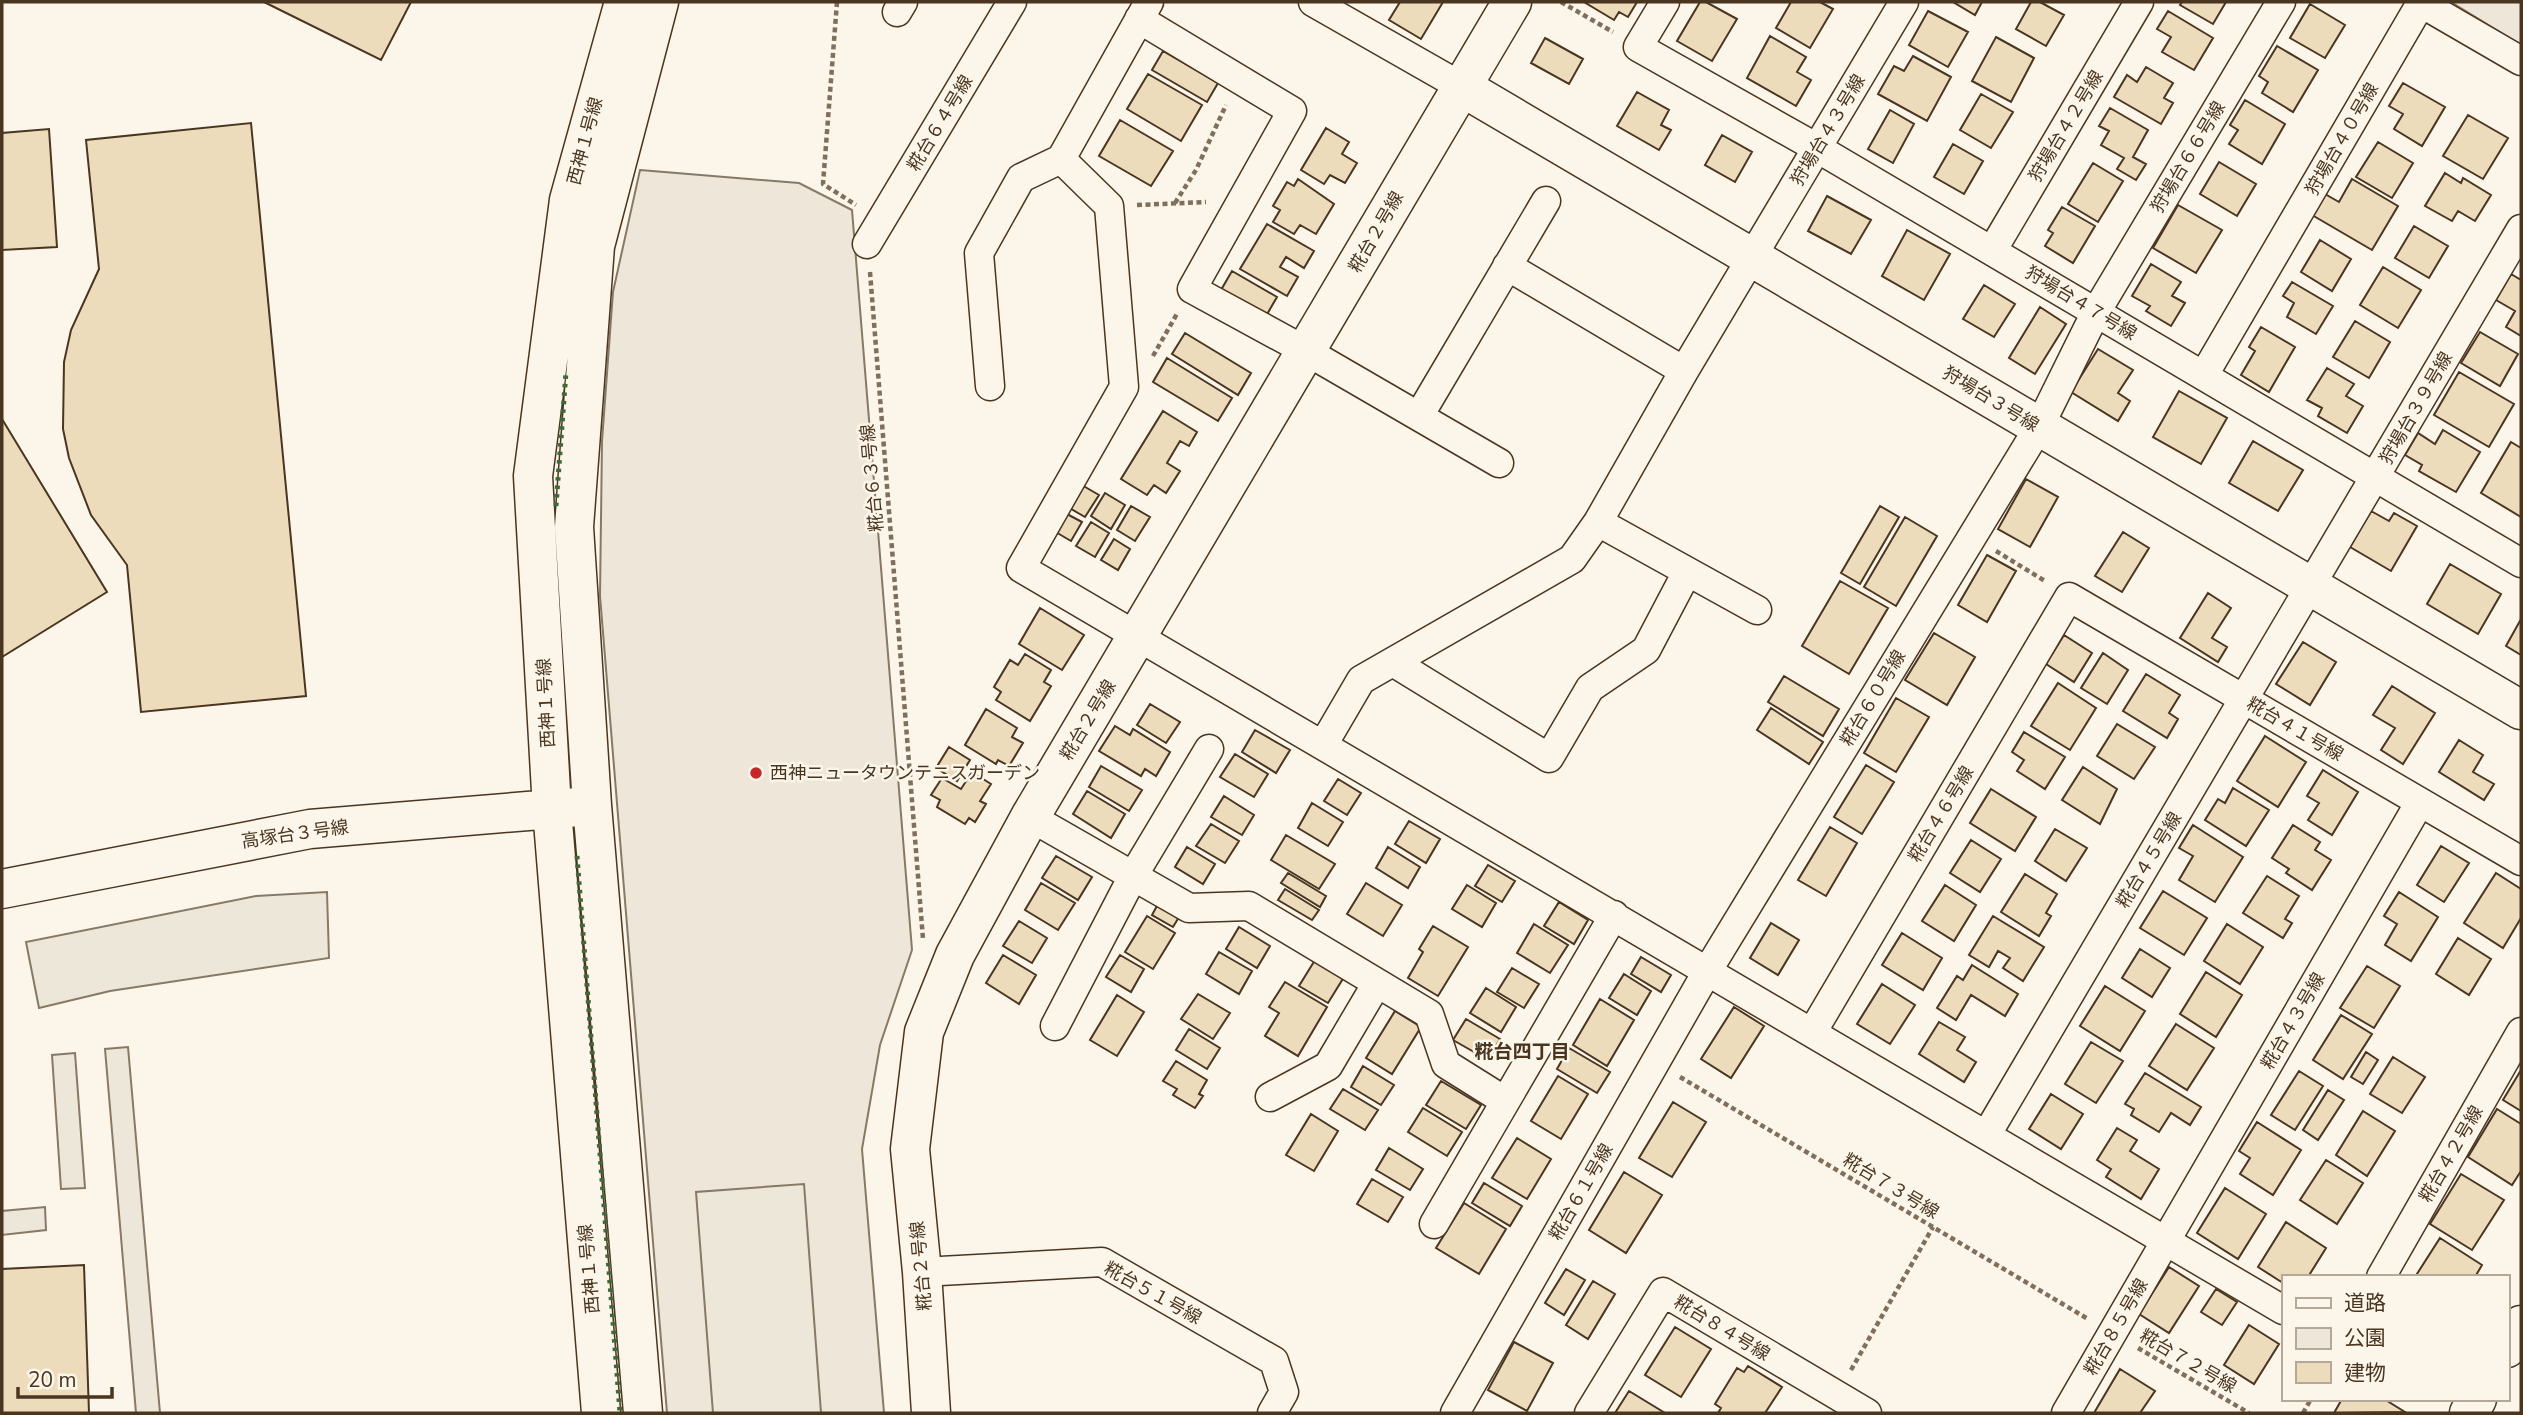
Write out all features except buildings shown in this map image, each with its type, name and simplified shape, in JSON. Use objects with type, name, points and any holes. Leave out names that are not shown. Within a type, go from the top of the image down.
[{"type":"street","name":"西神１号線","points":[[601,1413],[552,808],[533,476],[569,200],[624,2]]},
{"type":"street","name":"西神１号線","points":[[643,1413],[592,806],[573,527],[595,246],[659,2]]},
{"type":"street","name":"糀台６４号線","points":[[867,244],[1012,2]]},
{"type":"street","points":[[1313,2],[1352,11],[1462,87]]},
{"type":"street","name":"糀台２号線","points":[[931,1413],[922,1272],[910,1149],[924,1032],[955,955],[1030,817],[1512,2]]},
{"type":"street","points":[[1639,47],[1665,2]]},
{"type":"street","name":"狩場台４３号線","points":[[1323,745],[1361,680],[1572,559],[1598,522],[1684,371],[1904,2]]},
{"type":"street","name":"狩場台４２号線","points":[[1992,251],[2139,2]]},
{"type":"street","name":"狩場台６６号線","points":[[2039,427],[2096,312],[2281,2]]},
{"type":"street","name":"狩場台４０号線","points":[[2204,375],[2421,3],[2521,61]]},
{"type":"street","points":[[990,386],[979,253],[1021,178],[1061,159],[1144,10],[1240,80],[1292,111],[1192,289],[1306,351],[1499,463]]},
{"type":"street","name":"狩場台４７号線","points":[[1639,47],[1817,148],[2521,563]]},
{"type":"street","name":"狩場台３号線","points":[[1462,87],[2521,709]]},
{"type":"street","points":[[1061,159],[1109,206],[1125,387],[1021,568],[1813,1031],[2282,1309]]},
{"type":"street","points":[[1419,416],[1546,201]]},
{"type":"street","name":"狩場台３９号線","points":[[2311,586],[2521,229]]},
{"type":"street","points":[[1507,266],[1684,371]]},
{"type":"street","name":"糀台６０号線","points":[[1708,970],[2039,427]]},
{"type":"street","points":[[1598,522],[1757,610]]},
{"type":"street","points":[[1393,662],[1549,758],[1590,688],[1646,650],[1687,572]]},
{"type":"street","name":"糀台４５号線","points":[[1987,1134],[2311,586]]},
{"type":"street","name":"糀台４１号線","points":[[2069,597],[2521,861]]},
{"type":"street","name":"糀台４６号線","points":[[1813,1031],[2069,597]]},
{"type":"street","points":[[1055,1026],[1133,876],[1209,750]]},
{"type":"street","name":"糀台４３号線","points":[[2166,1240],[2420,802]]},
{"type":"street","name":"高塚台３号線","points":[[2,889],[310,829],[592,806]]},
{"type":"street","points":[[1030,817],[1189,908],[1249,906],[1429,1014],[1446,1064],[1505,1101]]},
{"type":"street","points":[[1433,1224],[1614,915]]},
{"type":"street","name":"糀台６１号線","points":[[1455,1413],[1708,970]]},
{"type":"street","points":[[1270,1097],[1328,1066],[1377,983]]},
{"type":"street","name":"糀台４２号線","points":[[2382,1275],[2521,1032]]},
{"type":"street","name":"糀台８５号線","points":[[2066,1413],[2166,1240]]},
{"type":"street","name":"糀台５１号線","points":[[922,1272],[1102,1262],[1274,1361],[1284,1392],[1272,1413]]},
{"type":"street","name":"糀台８４号線","points":[[1589,1413],[1663,1292],[1867,1413]]},
{"type":"street","points":[[2509,1345],[2521,1325]]},
{"type":"path","name":"糀台６３号線","points":[[837,2],[823,184],[866,212],[922,939],[955,955]]},
{"type":"path","points":[[1561,2],[1639,47]]},
{"type":"path","points":[[1175,203],[1196,170],[1211,133],[1240,80]]},
{"type":"path","points":[[1109,206],[1241,201]]},
{"type":"path","points":[[1125,387],[1143,373],[1192,289]]},
{"type":"path","points":[[1972,536],[2069,597]]},
{"type":"path","name":"糀台７３号線","points":[[1655,1063],[2112,1333]]},
{"type":"path","points":[[1836,1396],[1933,1227]]},
{"type":"path","name":"糀台７２号線","points":[[2112,1333],[2249,1413]]},
{"type":"green space","points":[[2451,2],[2521,2],[2521,45]]},
{"type":"green space","name":"西神ニュータウンテニスガーデン","points":[[640,170],[799,183],[852,210],[912,950],[880,1045],[862,1149],[884,1413],[667,1413],[600,596],[602,441],[613,292]]},
{"type":"shaded area","points":[[327,892],[329,958],[110,991],[39,1008],[26,942],[256,896]]},
{"type":"shaded area","points":[[128,1047],[160,1413],[136,1413],[105,1049]]},
{"type":"shaded area","points":[[75,1053],[85,1188],[61,1189],[52,1055]]},
{"type":"shaded area","points":[[804,1184],[821,1413],[713,1413],[696,1192]]},
{"type":"shaded area","points":[[45,1207],[46,1230],[2,1235],[2,1211]]},
{"type":"hedge","points":[[556,506],[566,372]]},
{"type":"hedge","points":[[577,856],[620,1413]]},
{"type":"place","name":"西神ニュータウンテニスガーデン","points":[[756,773]]},
{"type":"district","name":"糀台四丁目","points":[[1522,1052]]}]
